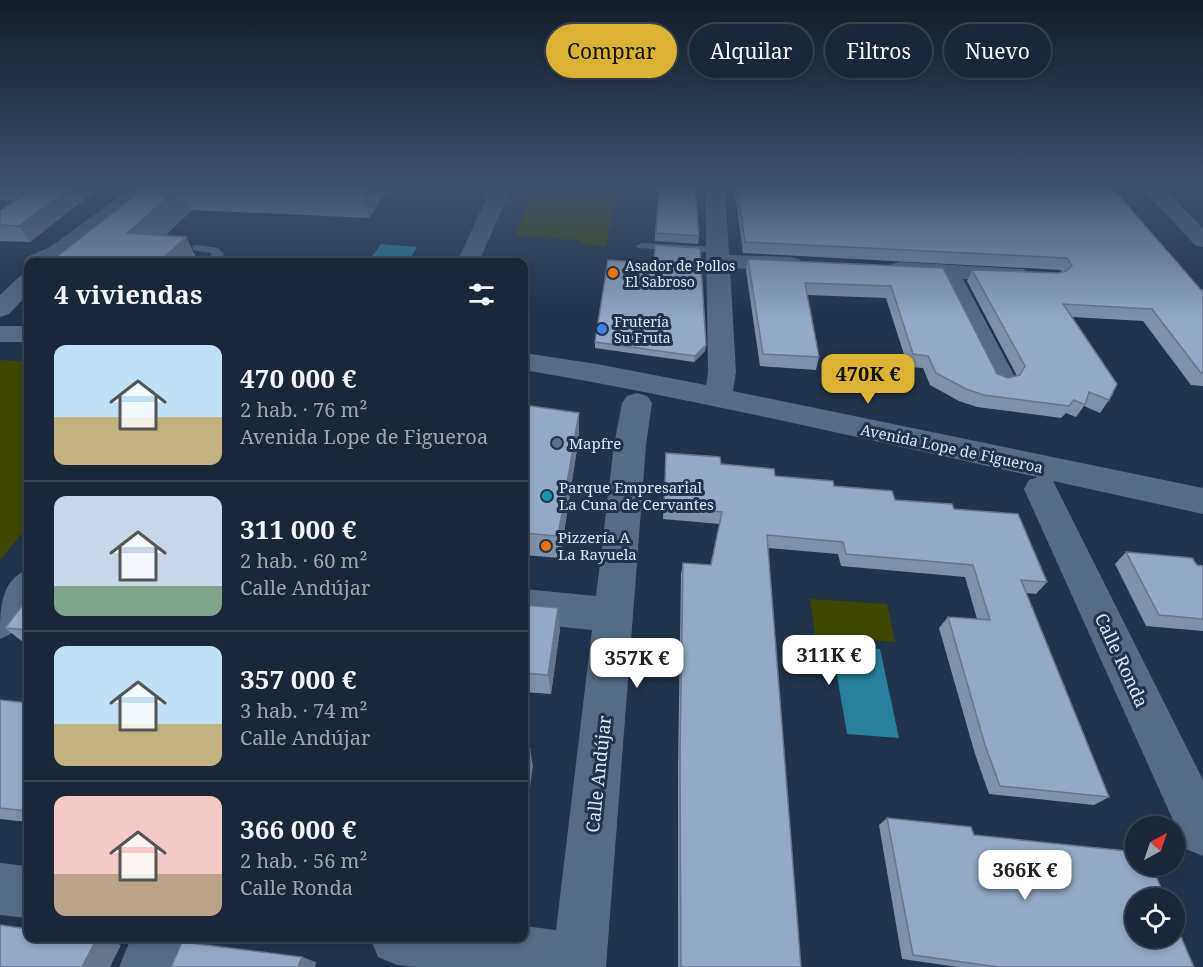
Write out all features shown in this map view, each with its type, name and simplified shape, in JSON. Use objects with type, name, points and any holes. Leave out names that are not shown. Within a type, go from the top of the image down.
[{"type":"street","points":[[54,257],[88,231]]},
{"type":"street","points":[[470,258],[482,231]]},
{"type":"street","points":[[716,231],[722,372],[717,397]]},
{"type":"street","points":[[717,255],[810,265]]},
{"type":"street","points":[[879,268],[1039,275]]},
{"type":"street","points":[[948,272],[1002,380]]},
{"type":"street","points":[[24,289],[12,302],[8,316],[24,317]]},
{"type":"street","name":"Avenida Lope de Figueroa","points":[[528,363],[597,373],[717,397],[1203,501]]},
{"type":"street","name":"Avenida Lope de Figueroa","points":[[528,385],[637,403],[1203,523]]},
{"type":"street","name":"Calle Andújar","points":[[580,963],[630,445],[637,403]]},
{"type":"street","name":"Calle Ronda","points":[[1041,489],[1203,832]]},
{"type":"street","points":[[0,622],[24,590]]},
{"type":"street","points":[[528,606],[614,615]]},
{"type":"street","points":[[0,889],[24,892]]},
{"type":"street","points":[[146,967],[157,942]]},
{"type":"street","points":[[426,942],[580,963]]},
{"type":"lane","points":[[642,246],[717,255]]},
{"type":"lane","points":[[197,248],[214,250],[218,255],[216,258]]},
{"type":"green space","points":[[517,231],[609,231],[606,246],[580,244],[580,240],[515,235]]},
{"type":"green space","points":[[0,360],[24,362],[24,531],[0,560]]},
{"type":"green space","points":[[810,599],[887,604],[895,642],[815,635]]},
{"type":"water","points":[[381,244],[417,247],[410,258],[371,258]]},
{"type":"water","points":[[832,646],[880,649],[899,738],[847,734]]},
{"type":"building","points":[[89,231],[129,231],[127,233],[186,237],[163,258],[55,258]]},
{"type":"building","points":[[656,231],[699,231],[699,236],[656,233]]},
{"type":"building","points":[[743,231],[1150,231],[1203,290],[1203,373],[1152,309],[1063,304],[1117,384],[1109,400],[1089,392],[1085,405],[1074,400],[1069,406],[984,395],[966,389],[936,373],[928,356],[913,354],[891,286],[805,283],[819,357],[763,354],[748,259],[943,268],[997,374],[1008,378],[1020,375],[1025,366],[972,270],[1058,273],[1072,266],[1067,258],[745,242]]},
{"type":"building","points":[[655,245],[700,248],[706,345],[695,356],[595,342],[608,260],[654,263]]},
{"type":"building","name":"Parque Empresarial La Cuna de Cervantes","points":[[528,406],[579,413],[558,536],[528,533]]},
{"type":"building","points":[[666,453],[720,457],[721,464],[774,469],[775,476],[833,481],[834,486],[892,491],[895,500],[952,504],[954,509],[1018,514],[1047,582],[1021,580],[1109,797],[1000,786],[985,745],[948,617],[990,620],[973,565],[846,554],[843,542],[767,535],[801,967],[681,967],[680,756],[683,563],[711,565],[722,512],[664,507]]},
{"type":"building","points":[[1126,552],[1192,558],[1197,565],[1203,566],[1203,619],[1159,615]]},
{"type":"building","points":[[24,603],[24,630],[5,628]]},
{"type":"building","points":[[528,605],[558,608],[548,675],[528,673]]},
{"type":"building","points":[[0,700],[24,703],[24,811],[0,808]]},
{"type":"building","points":[[887,818],[971,827],[974,835],[1125,851],[1125,876],[1156,876],[1161,888],[1125,888],[1125,948],[1185,946],[1194,967],[998,967],[913,955]]},
{"type":"building","points":[[0,925],[24,928],[24,942],[95,942],[82,967],[0,967]]},
{"type":"building","points":[[182,942],[302,957],[298,967],[171,967]]},
{"type":"place","name":"Asador de Pollos El Sabroso","points":[[613,273]]},
{"type":"place","name":"Frutería Su Fruta","points":[[602,329]]},
{"type":"place","name":"Mapfre","points":[[557,443]]},
{"type":"place","name":"Parque Empresarial La Cuna de Cervantes","points":[[547,496]]},
{"type":"place","name":"Pizzería A La Rayuela","points":[[546,546]]}]
